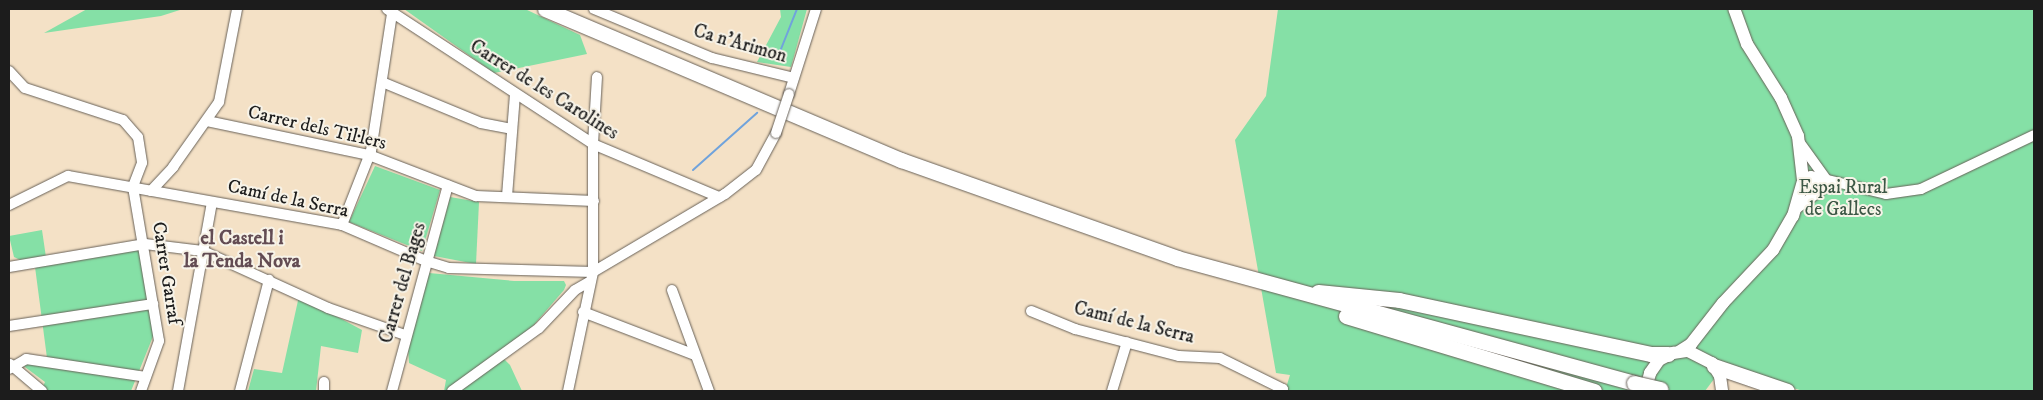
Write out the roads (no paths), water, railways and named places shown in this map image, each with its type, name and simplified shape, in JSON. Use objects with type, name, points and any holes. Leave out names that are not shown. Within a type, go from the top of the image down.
[{"type":"highway","points":[[545,9],[901,160],[1177,258],[1304,295],[1651,389]]},
{"type":"highway","points":[[1281,288],[1399,300],[1651,354],[1674,353]]},
{"type":"highway","points":[[1304,295],[1330,310],[1383,329],[1594,391]]},
{"type":"highway","points":[[1712,364],[1787,391]]},
{"type":"main road","points":[[1651,389],[1650,373],[1674,353],[1691,344],[1712,317],[1770,254],[1796,209],[1803,180],[1800,144],[1781,98],[1747,44],[1734,9]]},
{"type":"main road","points":[[1712,317],[1704,337],[1722,391]]},
{"type":"main road","points":[[1674,353],[1696,353],[1712,364]]},
{"type":"street","points":[[151,191],[207,122],[219,102],[237,9]]},
{"type":"street","name":"Ca n'Arimon","points":[[594,9],[712,58],[794,78]]},
{"type":"street","points":[[593,272],[719,197],[756,170],[776,133],[816,9]]},
{"type":"street","points":[[342,225],[370,155],[382,82],[389,11]]},
{"type":"street","name":"Carrer de les Carolines","points":[[389,11],[515,95],[593,144],[719,197]]},
{"type":"street","points":[[9,71],[25,88],[124,120],[138,137],[142,163],[134,187]]},
{"type":"street","points":[[568,391],[589,282],[593,272],[593,144],[597,77]]},
{"type":"street","points":[[382,82],[480,123],[511,129]]},
{"type":"street","points":[[507,196],[515,95]]},
{"type":"street","name":"Carrer dels Til·lers","points":[[207,122],[370,155],[476,196],[594,201]]},
{"type":"street","points":[[1803,180],[1811,176],[1824,183],[1886,194],[1922,189],[2034,135]]},
{"type":"street","points":[[1800,144],[1824,183]]},
{"type":"street","name":"Camí de la Serra","points":[[9,205],[68,176],[342,225],[426,261],[449,268],[593,272]]},
{"type":"street","points":[[1796,209],[1824,183]]},
{"type":"street","name":"Carrer del Bages","points":[[392,391],[405,335],[448,185]]},
{"type":"street","name":"Carrer Garraf","points":[[134,187],[145,244],[159,341],[141,391]]},
{"type":"street","points":[[178,391],[212,202]]},
{"type":"street","points":[[9,268],[145,244],[203,251],[328,308],[405,335]]},
{"type":"street","points":[[240,391],[269,280]]},
{"type":"street","points":[[452,391],[539,328],[575,290],[589,282]]},
{"type":"street","points":[[672,290],[709,391]]},
{"type":"street","points":[[9,326],[153,304]]},
{"type":"street","points":[[583,312],[695,355]]},
{"type":"street","name":"Camí de la Serra","points":[[1031,312],[1075,328],[1179,356],[1220,358],[1283,390]]},
{"type":"street","points":[[1112,391],[1127,342]]},
{"type":"street","points":[[42,391],[10,366],[26,358],[146,377]]},
{"type":"waterway","points":[[779,54],[797,9]]},
{"type":"waterway","points":[[693,170],[757,113]]},
{"type":"district","name":"el Castell i la Tenda Nova","points":[[242,250]]},
{"type":"park label","name":"Espai Rural de Gallecs","points":[[1843,199]]}]
